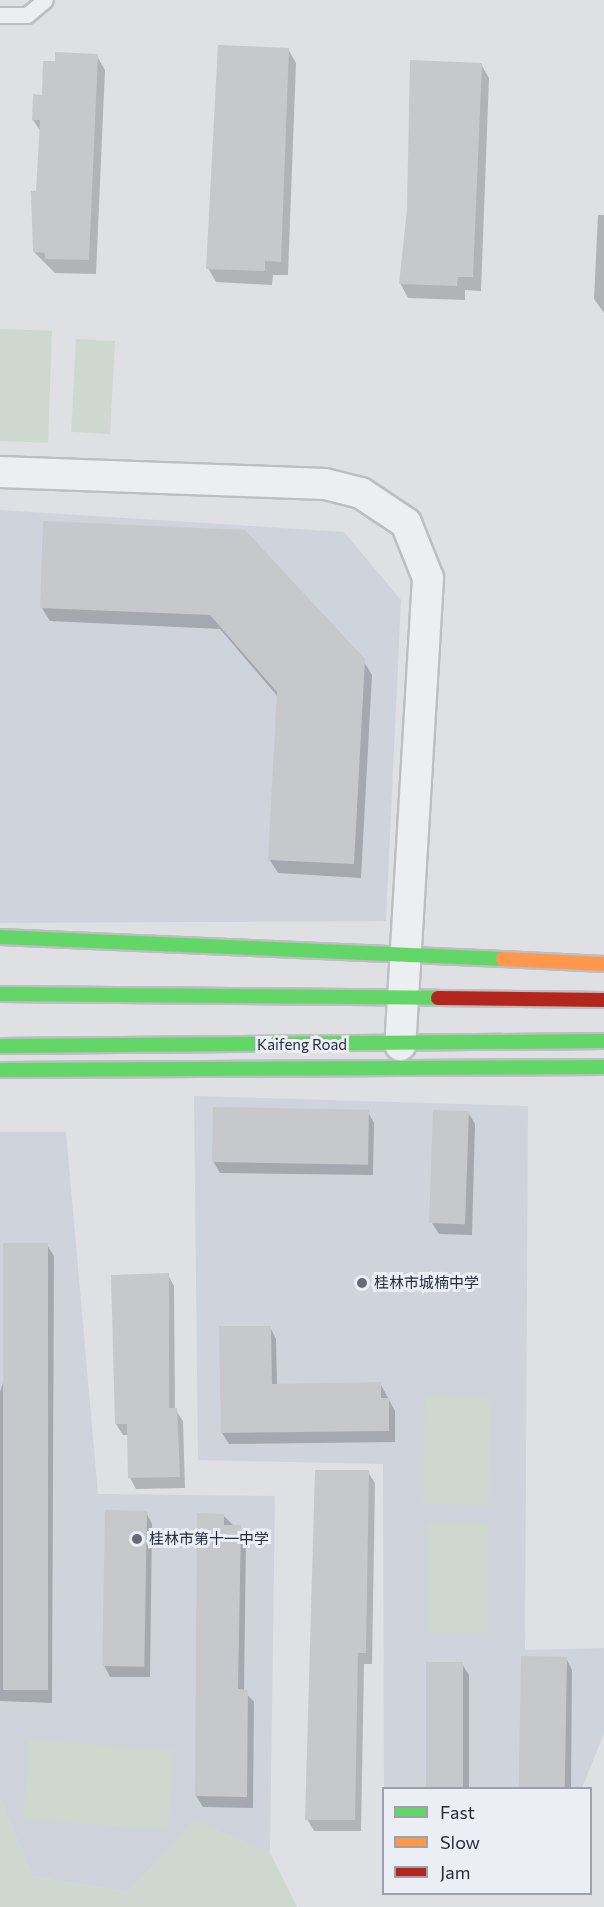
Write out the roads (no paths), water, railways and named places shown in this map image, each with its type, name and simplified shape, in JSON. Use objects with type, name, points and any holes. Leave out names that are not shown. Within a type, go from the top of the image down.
[{"type":"main road","points":[[0,937],[405,959],[604,964]]},
{"type":"main road","points":[[0,994],[604,999]]},
{"type":"main road","name":"Kaifeng Road","points":[[0,1046],[400,1045],[604,1041]]},
{"type":"main road","points":[[0,1070],[604,1067]]},
{"type":"street","points":[[0,472],[325,483],[362,493],[406,523],[428,578],[400,1045]]},
{"type":"lane","points":[[0,15],[27,15],[45,0]]},
{"type":"place","name":"桂林市城楠中学","points":[[362,1283]]},
{"type":"place","name":"桂林市第十一中学","points":[[137,1539]]}]
